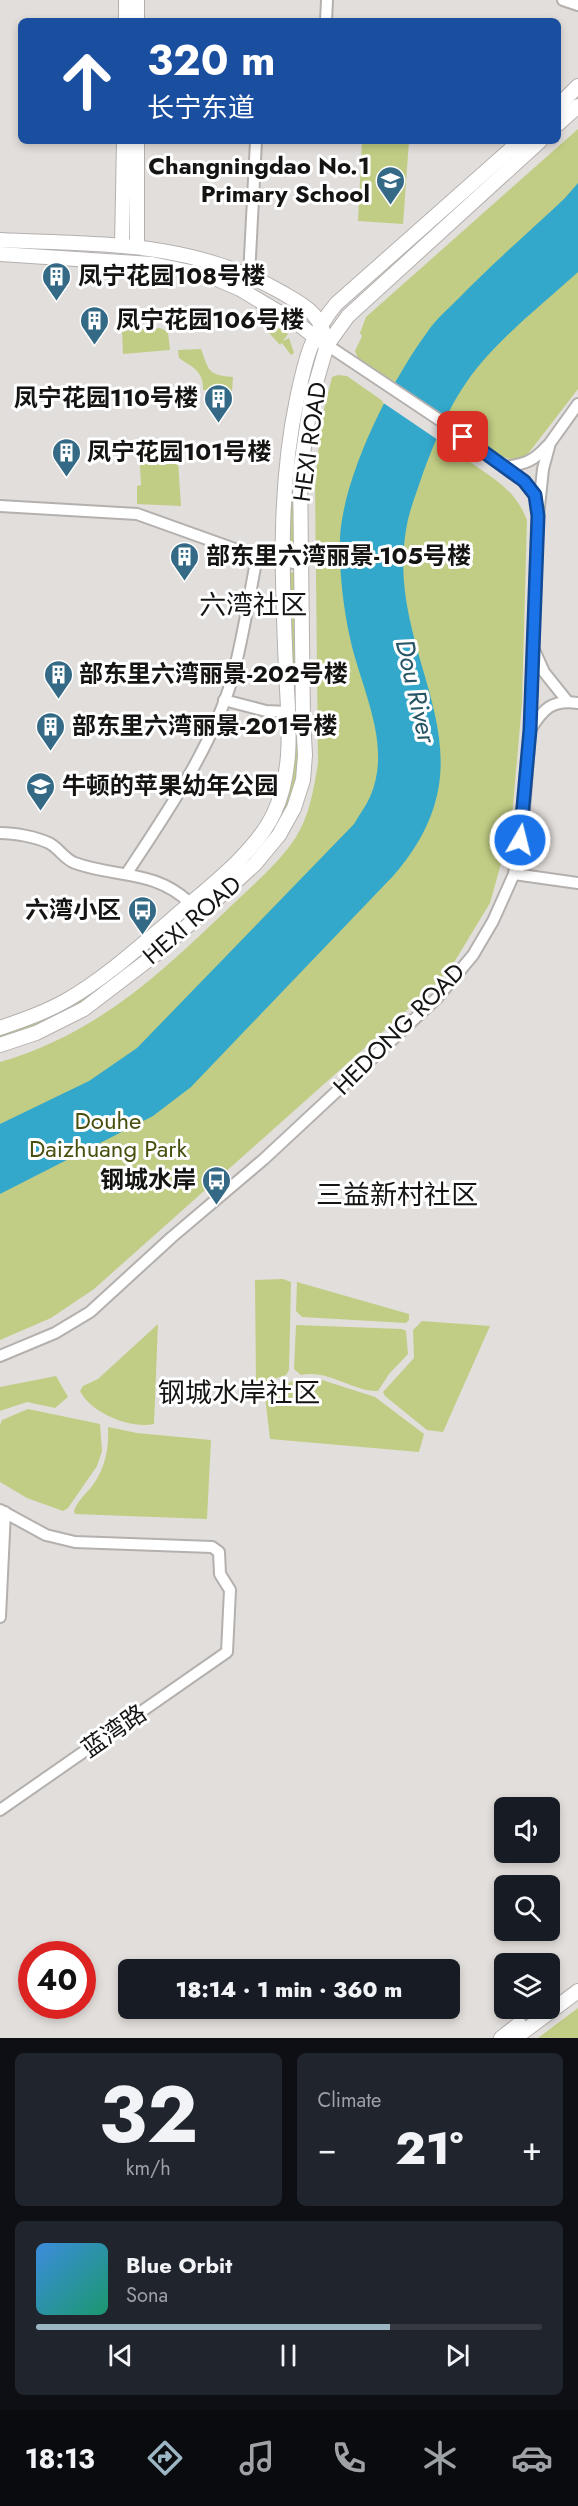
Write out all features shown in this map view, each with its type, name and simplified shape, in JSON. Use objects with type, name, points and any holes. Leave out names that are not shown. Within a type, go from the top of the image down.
[{"type":"main road","points":[[126,0],[126,18]]},
{"type":"main road","points":[[136,0],[137,18]]},
{"type":"main road","points":[[561,103],[578,86]]},
{"type":"main road","points":[[561,121],[578,106]]},
{"type":"main road","points":[[122,246],[124,144]]},
{"type":"main road","points":[[137,144],[137,247]]},
{"type":"main road","name":"HEXI ROAD","points":[[0,1028],[67,1000],[121,963],[251,846],[273,815],[284,790],[289,751],[281,560],[282,514],[290,431],[305,362],[313,337],[320,322],[336,304],[517,144]]},
{"type":"main road","name":"HEXI ROAD","points":[[0,1046],[36,1034],[84,1009],[160,951],[255,864],[279,835],[294,808],[303,780],[305,755],[300,473],[311,400],[327,345],[348,316],[537,144]]},
{"type":"main road","points":[[0,240],[137,247],[184,254],[226,266],[307,308],[320,322],[327,345]]},
{"type":"main road","points":[[0,255],[152,264],[210,276],[240,289],[297,323],[313,337],[327,345]]},
{"type":"main road","points":[[190,903],[202,912]]},
{"type":"main road","points":[[560,1994],[578,1980]]},
{"type":"main road","points":[[515,2038],[578,1991]]},
{"type":"main road","points":[[501,2038],[526,2019]]},
{"type":"street","points":[[326,18],[327,0]]},
{"type":"street","points":[[563,0],[578,5]]},
{"type":"street","points":[[249,276],[256,144]]},
{"type":"street","name":"HEDONG ROAD","points":[[327,345],[453,429],[524,481],[535,495],[538,516]]},
{"type":"street","name":"HEDONG ROAD","points":[[0,1356],[55,1333],[90,1312],[172,1237],[264,1159],[429,1006],[472,955],[493,921],[514,874],[523,824],[530,730],[538,516],[543,469],[550,443],[578,404]]},
{"type":"street","points":[[505,467],[528,463],[537,458],[550,443]]},
{"type":"street","points":[[0,507],[137,514],[257,557],[301,565]]},
{"type":"street","points":[[127,873],[183,785],[224,700],[243,633],[257,557]]},
{"type":"street","points":[[533,649],[544,672],[573,702]]},
{"type":"street","points":[[224,700],[266,711],[288,712]]},
{"type":"street","points":[[530,730],[543,711],[553,704],[573,702]]},
{"type":"street","points":[[0,833],[10,833],[51,844],[71,862],[127,873],[176,890],[190,903]]},
{"type":"street","points":[[514,874],[578,883]]},
{"type":"street","points":[[0,1617],[2,1511]]},
{"type":"street","name":"蓝湾路","points":[[0,1810],[227,1652],[230,1590],[220,1574],[219,1552],[212,1547],[75,1542],[46,1535],[2,1511]]},
{"type":"green space","points":[[578,129],[578,389],[527,455],[521,459],[511,460],[501,456],[359,361],[355,351],[362,336],[360,333],[366,317]]},
{"type":"green space","points":[[362,144],[409,144],[403,224],[358,221]]},
{"type":"green space","points":[[262,318],[288,334],[283,341],[289,338],[294,353],[291,355],[282,343],[280,345],[262,325]]},
{"type":"green space","points":[[160,328],[168,332],[170,350],[123,354],[122,331]]},
{"type":"green space","points":[[201,349],[208,367],[214,373],[233,377],[232,391],[203,390],[202,378],[199,374],[179,358],[178,350]]},
{"type":"green space","points":[[311,370],[296,552],[287,556],[288,484],[307,375]]},
{"type":"green space","name":"Douhe Daizhuang Park","points":[[347,376],[493,478],[513,496],[527,520],[522,703],[511,828],[490,903],[453,964],[433,987],[94,1289],[51,1318],[0,1340],[0,1062],[35,1050],[67,1035],[97,1018],[152,978],[205,931],[274,864],[296,837],[308,810],[318,763],[315,482],[322,417],[332,377]]},
{"type":"green space","points":[[174,444],[177,446],[181,506],[137,504],[137,486],[141,485],[139,450],[144,445]]},
{"type":"green space","points":[[287,571],[297,574],[300,755],[296,780],[289,802],[267,839],[237,872],[202,903],[202,900],[288,793]]},
{"type":"green space","points":[[190,911],[194,915],[99,993],[61,1017],[0,1041],[0,1034],[28,1025]]},
{"type":"green space","points":[[283,1279],[291,1282],[289,1370],[286,1375],[256,1385],[255,1280]]},
{"type":"green space","points":[[297,1282],[409,1314],[409,1320],[406,1323],[302,1317],[296,1311]]},
{"type":"green space","points":[[422,1321],[490,1326],[443,1432],[427,1430],[383,1392],[414,1358],[413,1330]]},
{"type":"green space","points":[[158,1324],[154,1424],[123,1422],[102,1412],[85,1399],[80,1391],[83,1386],[98,1379]]},
{"type":"green space","points":[[296,1325],[402,1329],[406,1331],[408,1354],[389,1374],[378,1391],[359,1388],[321,1375],[301,1375],[294,1369]]},
{"type":"green space","points":[[56,1376],[68,1397],[55,1408],[27,1402],[0,1411],[0,1387]]},
{"type":"green space","points":[[316,1378],[375,1397],[424,1434],[419,1452],[270,1439],[265,1396],[294,1380]]},
{"type":"green space","points":[[28,1409],[100,1424],[102,1451],[97,1466],[68,1508],[63,1511],[27,1498],[0,1482],[0,1425],[2,1420]]},
{"type":"green space","points":[[108,1427],[137,1433],[211,1440],[207,1519],[75,1514],[74,1511],[78,1504],[93,1485],[104,1464]]},
{"type":"green space","points":[[578,2008],[578,2038],[538,2038]]},
{"type":"water","name":"Dou River","points":[[578,183],[578,272],[506,337],[468,380],[448,413],[437,437],[407,523],[404,577],[410,621],[433,704],[440,745],[439,786],[425,829],[394,875],[191,1087],[153,1116],[0,1194],[0,1124],[89,1081],[137,1048],[354,824],[367,804],[376,777],[377,737],[350,638],[340,563],[343,513],[359,458],[399,376],[431,327]]},
{"type":"pier","points":[[393,382],[449,419],[438,440],[382,402]]},
{"type":"place","name":"Changningdao No.1 Primary School","points":[[391,206]]},
{"type":"place","name":"凤宁花园108号楼","points":[[57,302]]},
{"type":"place","name":"凤宁花园106号楼","points":[[95,346]]},
{"type":"place","name":"凤宁花园110号楼","points":[[219,424]]},
{"type":"place","name":"凤宁花园101号楼","points":[[66,478]]},
{"type":"place","name":"部东里六湾丽景-105号楼","points":[[185,582]]},
{"type":"place","name":"部东里六湾丽景-202号楼","points":[[58,700]]},
{"type":"place","name":"部东里六湾丽景-201号楼","points":[[51,752]]},
{"type":"place","name":"牛顿的苹果幼年公园","points":[[41,812]]},
{"type":"place","name":"六湾小区","points":[[142,936]]},
{"type":"place","name":"钢城水岸","points":[[217,1206]]},
{"type":"district","name":"六湾社区","points":[[253,605]]},
{"type":"district","name":"三益新村社区","points":[[397,1195]]},
{"type":"district","name":"钢城水岸社区","points":[[239,1393]]},
{"type":"route","points":[[463,437],[524,481],[535,495],[538,516],[530,730],[520,840]]}]
